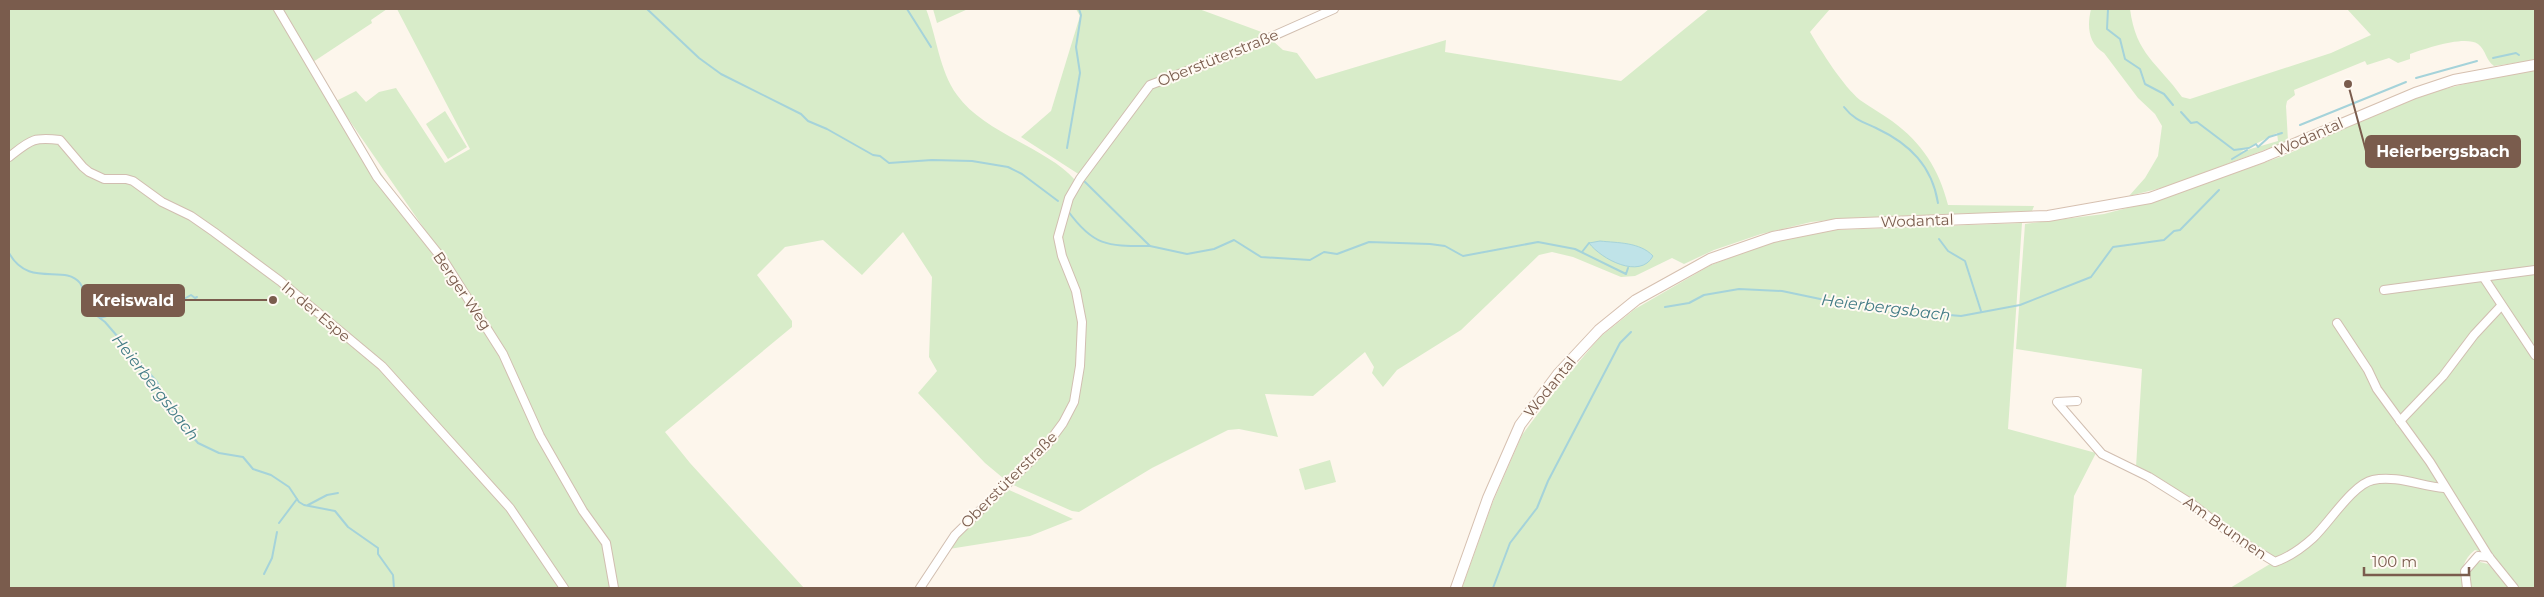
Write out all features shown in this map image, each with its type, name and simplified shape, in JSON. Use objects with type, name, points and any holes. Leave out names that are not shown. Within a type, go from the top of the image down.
[{"type":"main road","name":"Wodantal","points":[[1456,588],[1488,498],[1520,425],[1558,374],[1599,330],[1636,300],[1710,259],[1773,237],[1837,224],[2048,216],[2150,198],[2280,150],[2415,93],[2454,80],[2535,65]]},
{"type":"street","name":"Berger Weg","points":[[278,9],[378,178],[444,261],[504,354],[540,436],[583,511],[606,543],[614,588]]},
{"type":"street","name":"Oberstüterstraße","points":[[920,588],[955,535],[1046,446],[1063,423],[1074,402],[1080,366],[1082,322],[1076,291],[1062,256],[1058,237],[1069,198],[1080,178],[1150,85],[1235,53],[1334,9]]},
{"type":"street","name":"In der Espe","points":[[9,157],[27,142],[38,138],[60,140],[89,172],[104,179],[126,178],[133,181],[162,202],[191,216],[280,281],[382,366],[409,394],[510,508],[564,588]]},
{"type":"street","points":[[2384,290],[2535,270]]},
{"type":"street","points":[[2484,278],[2535,355]]},
{"type":"street","points":[[2400,421],[2443,376],[2474,335],[2501,306]]},
{"type":"street","points":[[2337,323],[2400,421],[2430,462],[2444,488],[2489,558],[2514,588]]},
{"type":"street","name":"Am Brunnen","points":[[2077,401],[2057,402],[2102,454],[2171,490],[2238,540],[2275,562],[2287,557],[2312,539],[2360,485],[2370,480],[2383,478],[2444,488]]},
{"type":"street","points":[[2467,588],[2465,571],[2472,561],[2478,556],[2489,558]]},
{"type":"green space","points":[[9,9],[278,9],[333,102],[467,301],[461,282],[336,101],[356,91],[366,102],[379,92],[396,88],[445,163],[470,149],[397,9],[926,9],[942,64],[957,95],[983,120],[1048,158],[1063,168],[1075,180],[1065,200],[1057,229],[1079,319],[1078,361],[1073,397],[1049,440],[1009,478],[1003,478],[985,463],[918,393],[937,371],[929,357],[932,277],[903,232],[862,275],[823,240],[785,247],[757,275],[792,321],[792,327],[665,432],[690,463],[804,588],[9,588]]},
{"type":"green space","points":[[281,9],[387,9],[371,20],[372,23],[313,62]]},
{"type":"green space","points":[[933,9],[968,9],[937,23]]},
{"type":"green space","points":[[1076,9],[1199,9],[1267,34],[1147,82],[1080,175],[1021,137],[1051,111],[1080,16]]},
{"type":"green space","points":[[1709,9],[1830,9],[1810,32],[1833,68],[1853,94],[1903,129],[1921,148],[1940,180],[1948,205],[2034,206],[2032,211],[1850,218],[1811,222],[1761,234],[1714,250],[1684,264],[1672,258],[1635,276],[1621,277],[1573,257],[1552,252],[1539,255],[1461,330],[1397,370],[1383,387],[1372,373],[1374,367],[1365,352],[1313,396],[1265,394],[1278,437],[1239,429],[1228,430],[1152,468],[1079,512],[1072,511],[1011,484],[1042,455],[1067,422],[1084,316],[1060,236],[1064,219],[1077,189],[1152,89],[1273,41],[1283,50],[1297,53],[1316,79],[1446,40],[1445,52],[1621,81]]},
{"type":"green space","points":[[2091,9],[2130,9],[2137,37],[2149,58],[2182,97],[2190,99],[2331,53],[2371,35],[2347,9],[2535,9],[2535,60],[2494,66],[2478,44],[2464,41],[2444,44],[2410,54],[2410,59],[2398,63],[2389,58],[2367,65],[2365,61],[2294,90],[2295,95],[2287,101],[2286,106],[2288,141],[2169,186],[2129,196],[2145,178],[2158,156],[2162,126],[2155,114],[2138,98],[2095,44],[2090,34]],"holes":[[[2277,133],[2278,141],[2240,152]]]},
{"type":"green space","points":[[2535,70],[2535,588],[2517,588],[2492,556],[2475,550],[2470,554],[2465,563],[2462,572],[2462,588],[2230,588],[2275,561],[2166,482],[2136,467],[2142,369],[2016,349],[2025,224],[2104,214],[2154,201],[2283,156],[2389,108],[2433,92],[2492,77]]},
{"type":"green space","points":[[445,111],[467,147],[448,159],[426,124]]},
{"type":"green space","points":[[2022,223],[2008,429],[2096,453],[2074,496],[2066,588],[1462,588],[1492,504],[1522,435],[1561,383],[1600,337],[1635,309],[1711,265],[1777,240],[1835,230]]},
{"type":"green space","points":[[1330,460],[1336,482],[1305,490],[1299,469]]},
{"type":"green space","points":[[1007,489],[1073,519],[1030,536],[949,549],[957,536]]},
{"type":"green space","points":[[2480,562],[2488,564],[2509,588],[2470,588],[2469,572],[2473,566]]},
{"type":"water","points":[[1600,241],[1635,246],[1648,251],[1653,256],[1647,263],[1630,267],[1602,255],[1589,243]]},
{"type":"waterway","points":[[647,9],[699,58],[721,74],[801,114],[808,121],[827,129],[873,155],[880,156],[889,163],[932,160],[972,161],[1008,167],[1022,174],[1058,201]]},
{"type":"waterway","points":[[907,9],[931,47]]},
{"type":"waterway","points":[[1067,148],[1080,73],[1076,47],[1081,15],[1079,9]]},
{"type":"waterway","points":[[2108,9],[2107,29],[2120,39],[2125,59],[2140,69],[2145,84],[2164,94],[2173,105]]},
{"type":"waterway","points":[[2493,58],[2516,53],[2519,55]]},
{"type":"waterway","name":"Heierbergsbach","points":[[2416,78],[2477,61]]},
{"type":"waterway","points":[[2300,125],[2406,82]]},
{"type":"waterway","points":[[1844,107],[1859,120],[1888,134],[1909,149],[1925,167],[1931,178],[1938,203]]},
{"type":"waterway","points":[[2181,112],[2191,123],[2197,122],[2234,150],[2249,148],[2256,144],[2258,147],[2269,137],[2282,133]]},
{"type":"waterway","points":[[2232,159],[2247,150]]},
{"type":"waterway","points":[[1082,179],[1150,246],[1187,254],[1214,249],[1234,240],[1261,257],[1310,260],[1324,252],[1337,254],[1369,242],[1445,246],[1463,256],[1538,242],[1575,249],[1626,274],[1628,268]]},
{"type":"waterway","name":"Heierbergsbach","points":[[1665,307],[1689,303],[1704,295],[1739,289],[1782,291],[1825,300],[1961,316],[2020,305],[2091,277],[2113,247],[2164,240],[2174,231],[2180,230],[2219,190]]},
{"type":"waterway","points":[[1068,211],[1086,232],[1103,242],[1123,246],[1150,246]]},
{"type":"waterway","points":[[1939,239],[1948,251],[1965,261],[1981,311]]},
{"type":"waterway","points":[[1582,252],[1589,243]]},
{"type":"waterway","name":"Heierbergsbach","points":[[9,253],[17,264],[26,270],[36,273],[65,275],[73,277],[80,283],[88,309],[105,322],[157,382],[174,415],[198,443],[219,453],[243,457],[253,469],[271,475],[289,487],[299,502],[304,505],[335,511],[348,527],[378,548],[378,554],[393,575],[394,588]]},
{"type":"waterway","points":[[184,299],[191,295],[195,298],[197,297]]},
{"type":"waterway","points":[[161,306],[177,300]]},
{"type":"waterway","points":[[100,318],[120,312],[155,307]]},
{"type":"waterway","name":"Heierbergsbach","points":[[1493,588],[1510,543],[1537,508],[1548,481],[1620,343],[1631,332]]},
{"type":"waterway","points":[[308,505],[327,495],[338,493]]},
{"type":"waterway","points":[[279,523],[297,499]]},
{"type":"waterway","points":[[264,574],[272,558],[277,532]]},
{"type":"place","name":"Heierbergsbach","points":[[2348,84]]},
{"type":"place","name":"Kreiswald","points":[[273,300]]}]
